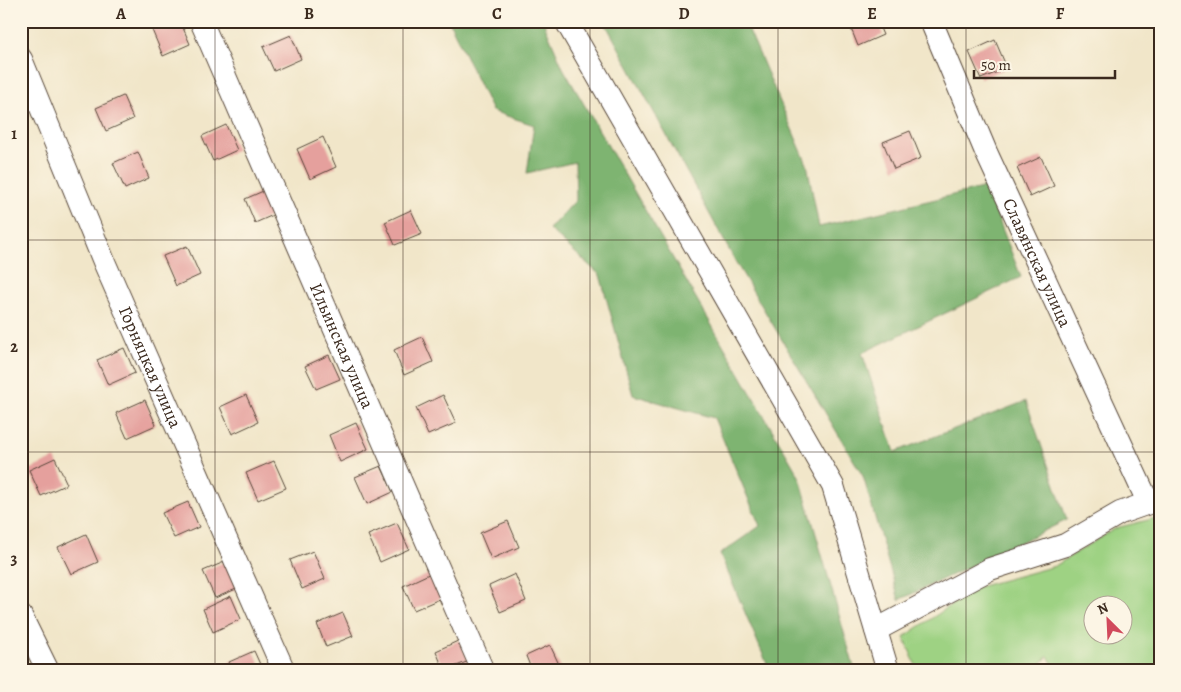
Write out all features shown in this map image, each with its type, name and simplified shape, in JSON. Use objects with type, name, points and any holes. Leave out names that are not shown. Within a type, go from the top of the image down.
[{"type":"street","name":"Ильинская улица","points":[[201,21],[483,671]]},
{"type":"street","points":[[566,21],[834,486],[888,671]]},
{"type":"street","name":"Славянская улица","points":[[931,21],[986,152],[1154,501]]},
{"type":"street","name":"Горняцкая улица","points":[[21,59],[105,264],[284,671]]},
{"type":"street","points":[[876,630],[990,569],[1065,545],[1120,513],[1154,501]]},
{"type":"street","points":[[21,616],[48,671]]},
{"type":"green space","points":[[449,21],[543,21],[563,68],[800,478],[855,671],[770,671],[720,554],[760,526],[714,418],[633,395],[600,275],[549,229],[576,200],[575,162],[527,173],[534,125],[492,111]]},
{"type":"green space","points":[[604,21],[745,21],[807,164],[819,227],[986,187],[1021,277],[862,353],[895,452],[1026,401],[1067,520],[899,600],[863,476],[738,266]]},
{"type":"green space","points":[[1160,517],[1160,671],[1110,671],[1108,667],[1095,671],[1057,671],[1048,656],[1034,671],[918,671],[904,637],[978,587],[1055,566],[1116,528]]},
{"type":"building","points":[[172,21],[180,21],[190,44],[163,56],[152,30]]},
{"type":"building","points":[[848,21],[877,21],[883,35],[858,46]]},
{"type":"building","points":[[291,35],[301,59],[274,71],[263,47]]},
{"type":"building","points":[[995,40],[1007,68],[981,79],[969,52]]},
{"type":"building","points":[[123,96],[133,119],[106,131],[96,108]]},
{"type":"building","points":[[226,125],[237,150],[213,161],[202,136]]},
{"type":"building","points":[[910,131],[921,158],[894,169],[883,142]]},
{"type":"building","points":[[323,137],[336,167],[310,179],[297,149]]},
{"type":"building","points":[[138,152],[149,178],[125,189],[113,163]]},
{"type":"building","points":[[1041,157],[1054,186],[1030,197],[1017,168]]},
{"type":"building","points":[[270,188],[280,212],[255,223],[245,199]]},
{"type":"building","points":[[411,210],[422,234],[395,245],[385,222]]},
{"type":"building","points":[[187,246],[200,275],[176,286],[163,256]]},
{"type":"building","points":[[422,337],[433,362],[404,375],[394,350]]},
{"type":"building","points":[[124,348],[135,373],[108,385],[97,360]]},
{"type":"building","points":[[329,355],[340,379],[316,389],[305,366]]},
{"type":"building","points":[[246,395],[258,422],[232,434],[220,407]]},
{"type":"building","points":[[443,395],[456,423],[428,435],[416,408]]},
{"type":"building","points":[[145,400],[156,425],[127,438],[116,413]]},
{"type":"building","points":[[356,423],[368,449],[340,462],[329,435]]},
{"type":"building","points":[[55,458],[67,484],[41,496],[29,470]]},
{"type":"building","points":[[274,461],[286,488],[258,500],[246,473]]},
{"type":"building","points":[[381,466],[393,492],[367,504],[355,477]]},
{"type":"building","points":[[188,502],[199,527],[174,538],[162,513]]},
{"type":"building","points":[[508,521],[519,547],[491,559],[480,533]]},
{"type":"building","points":[[397,523],[409,549],[380,562],[368,535]]},
{"type":"building","points":[[86,534],[98,562],[71,574],[58,547]]},
{"type":"building","points":[[313,551],[325,579],[302,589],[290,560]]},
{"type":"building","points":[[229,560],[241,587],[215,598],[203,571]]},
{"type":"building","points":[[431,573],[442,598],[414,610],[403,586]]},
{"type":"building","points":[[515,574],[526,601],[500,612],[489,586]]},
{"type":"building","points":[[231,596],[241,619],[213,632],[203,609]]},
{"type":"building","points":[[343,613],[353,636],[326,647],[317,624]]},
{"type":"building","points":[[460,640],[469,661],[444,671],[436,651]]},
{"type":"building","points":[[550,645],[562,671],[532,671],[526,656]]},
{"type":"building","points":[[254,651],[263,671],[233,671],[229,662]]}]
